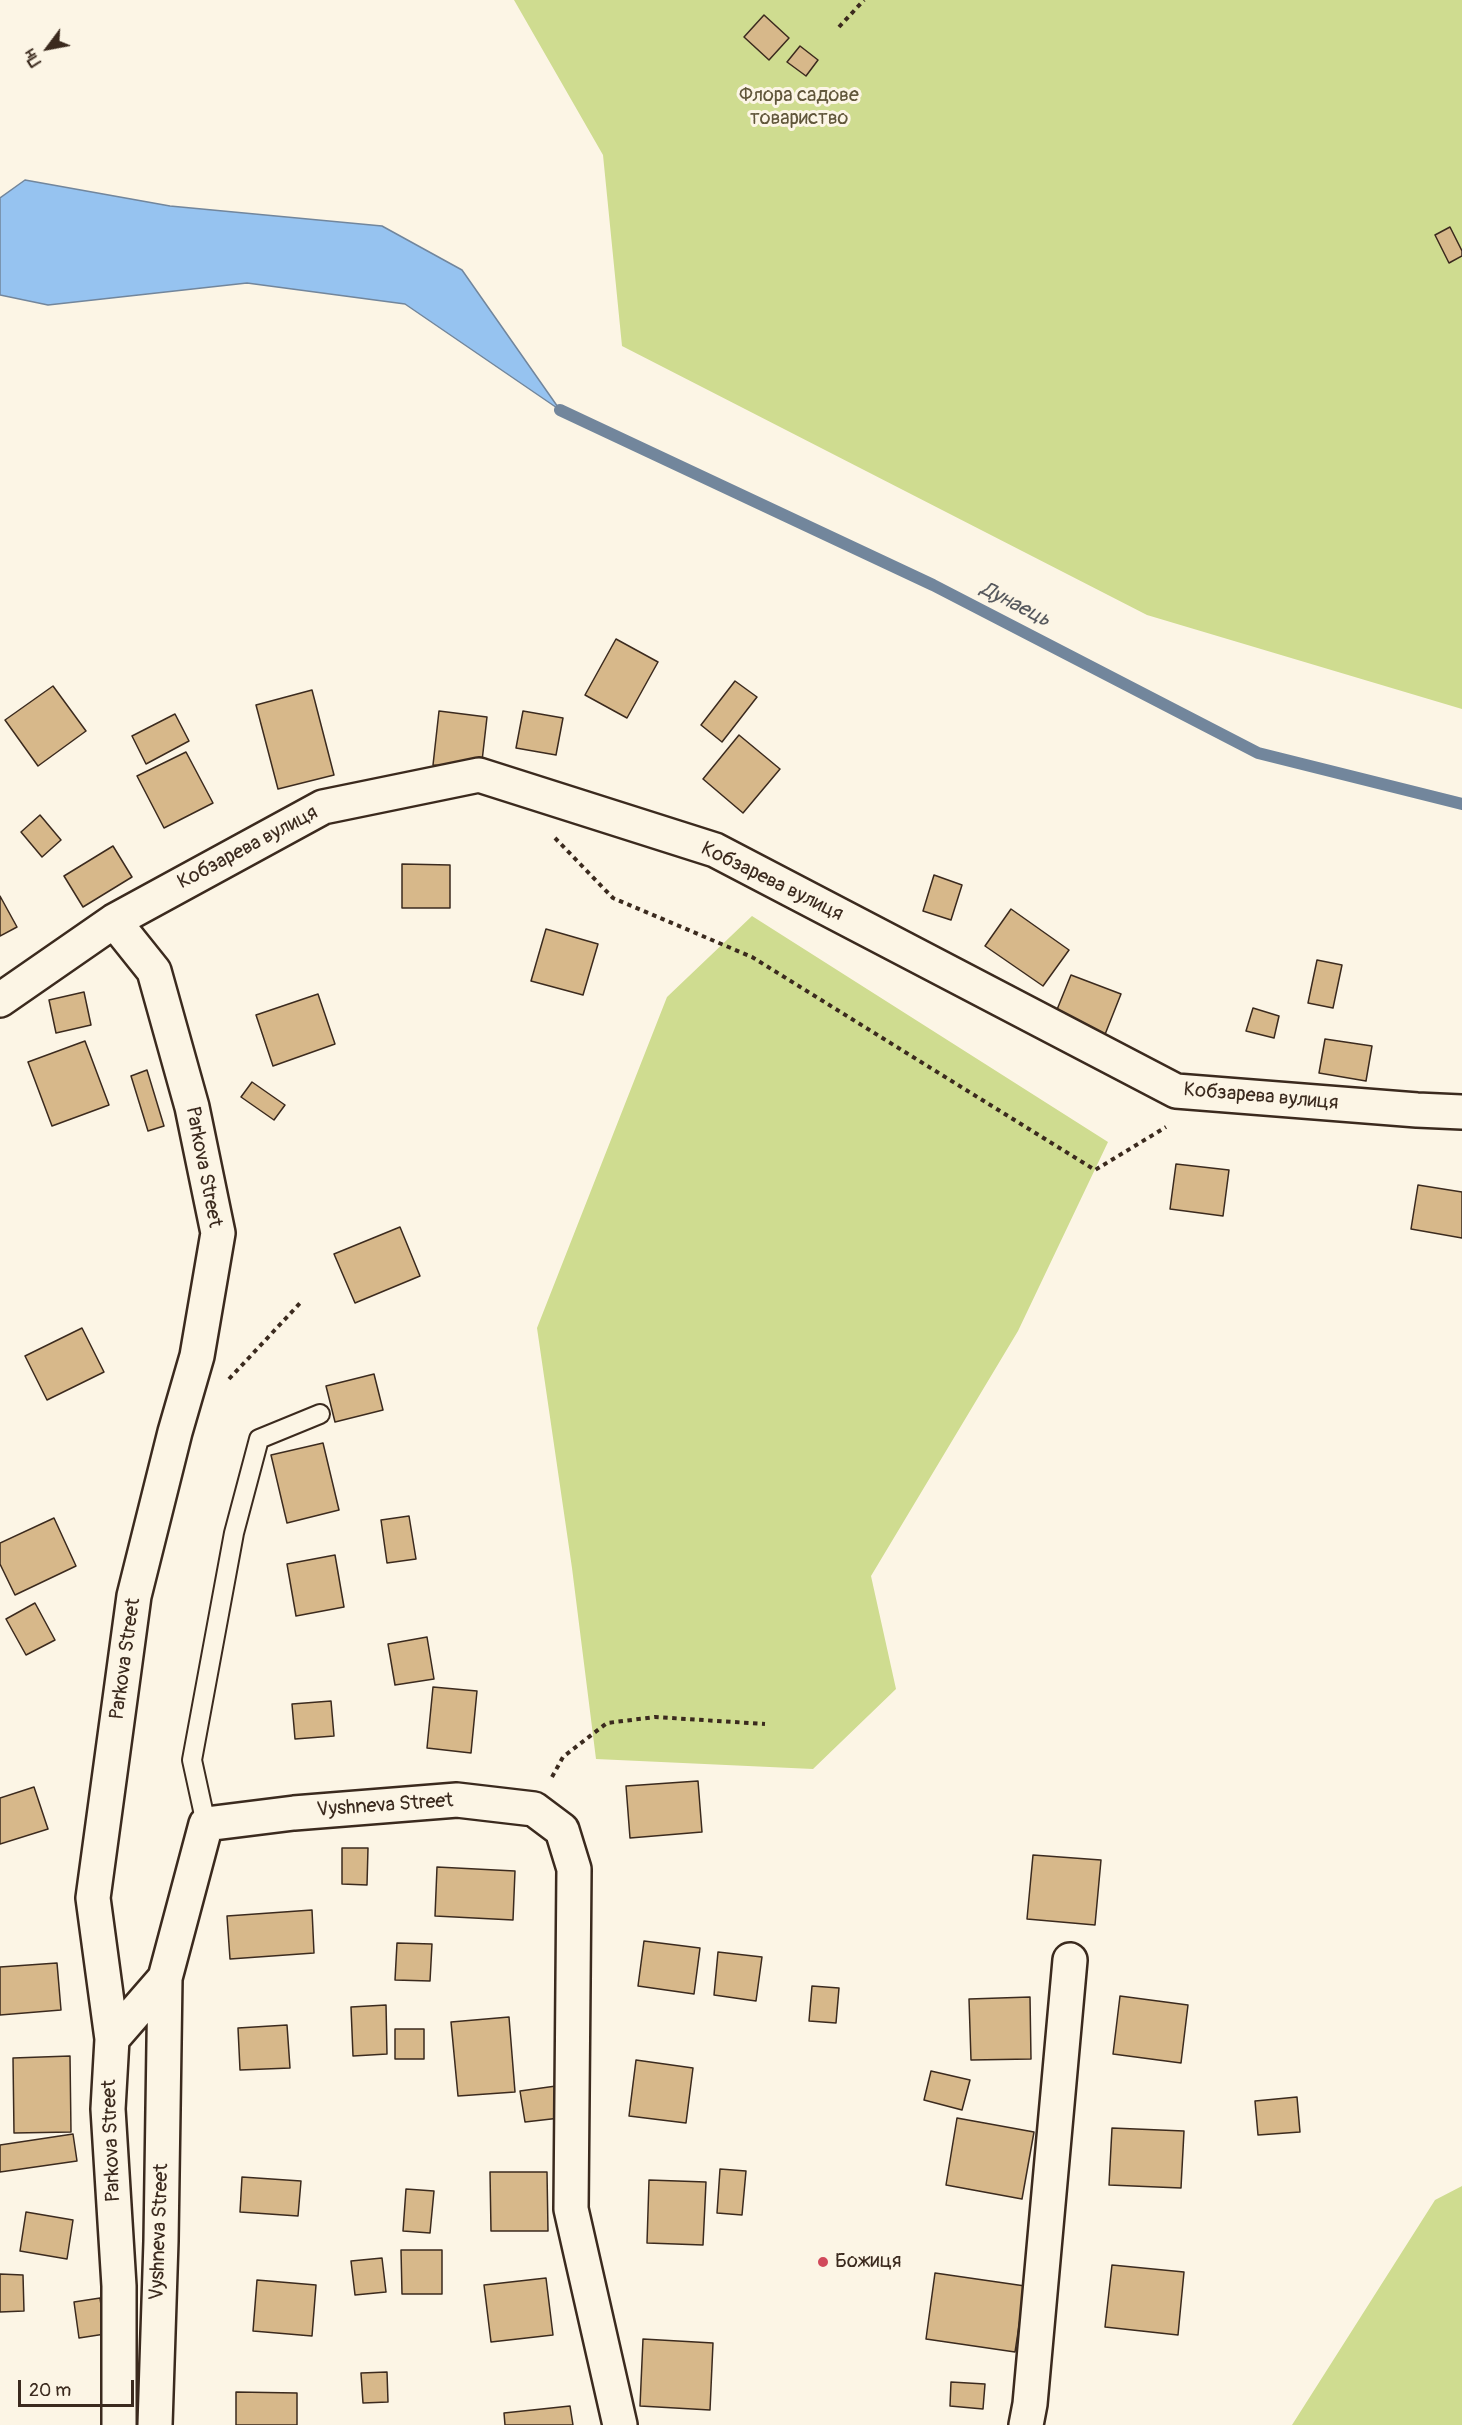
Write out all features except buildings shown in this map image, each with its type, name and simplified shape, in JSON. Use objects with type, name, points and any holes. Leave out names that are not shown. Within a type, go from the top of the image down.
[{"type":"street","name":"Кобзарева вулиця","points":[[0,1000],[114,921],[323,807],[479,775],[715,850],[1176,1091],[1462,1112]]},
{"type":"street","name":"Parkova Street","points":[[114,921],[154,971],[192,1107],[218,1233],[197,1356],[175,1432],[134,1596],[93,1898],[111,2039],[108,2109],[119,2286],[119,2425]]},
{"type":"street","name":"Vyshneva Street","points":[[155,2425],[161,2241],[165,1978],[206,1824],[294,1813],[457,1800],[534,1809]]},
{"type":"street","points":[[534,1809],[562,1830],[574,1869],[571,2209],[620,2425]]},
{"type":"street","points":[[1026,2425],[1030,2404],[1070,1960]]},
{"type":"street","points":[[111,2039],[165,1978]]},
{"type":"lane","points":[[206,1824],[192,1760],[234,1533],[259,1439],[320,1414]]},
{"type":"path","points":[[839,27],[864,0]]},
{"type":"path","points":[[548,831],[613,898],[752,957],[1095,1170],[1172,1123]]},
{"type":"path","points":[[225,1383],[302,1301]]},
{"type":"path","points":[[534,1809],[562,1757],[607,1723],[655,1717],[765,1724]]},
{"type":"green space","name":"Флора садове товариство","points":[[514,0],[1462,0],[1462,709],[1147,615],[622,346],[603,155]]},
{"type":"green space","points":[[752,916],[1108,1142],[1018,1331],[871,1576],[896,1689],[813,1769],[596,1759],[572,1568],[537,1328],[667,997]]},
{"type":"green space","points":[[1462,2186],[1462,2425],[1292,2425],[1435,2200]]},
{"type":"water","points":[[25,180],[170,206],[382,226],[462,270],[560,410],[405,304],[247,283],[48,305],[0,295],[0,198]]},
{"type":"waterway","name":"Дунаець","points":[[560,410],[933,585],[1258,753],[1462,804]]},
{"type":"place","name":"Божиця","points":[[823,2262]]}]
